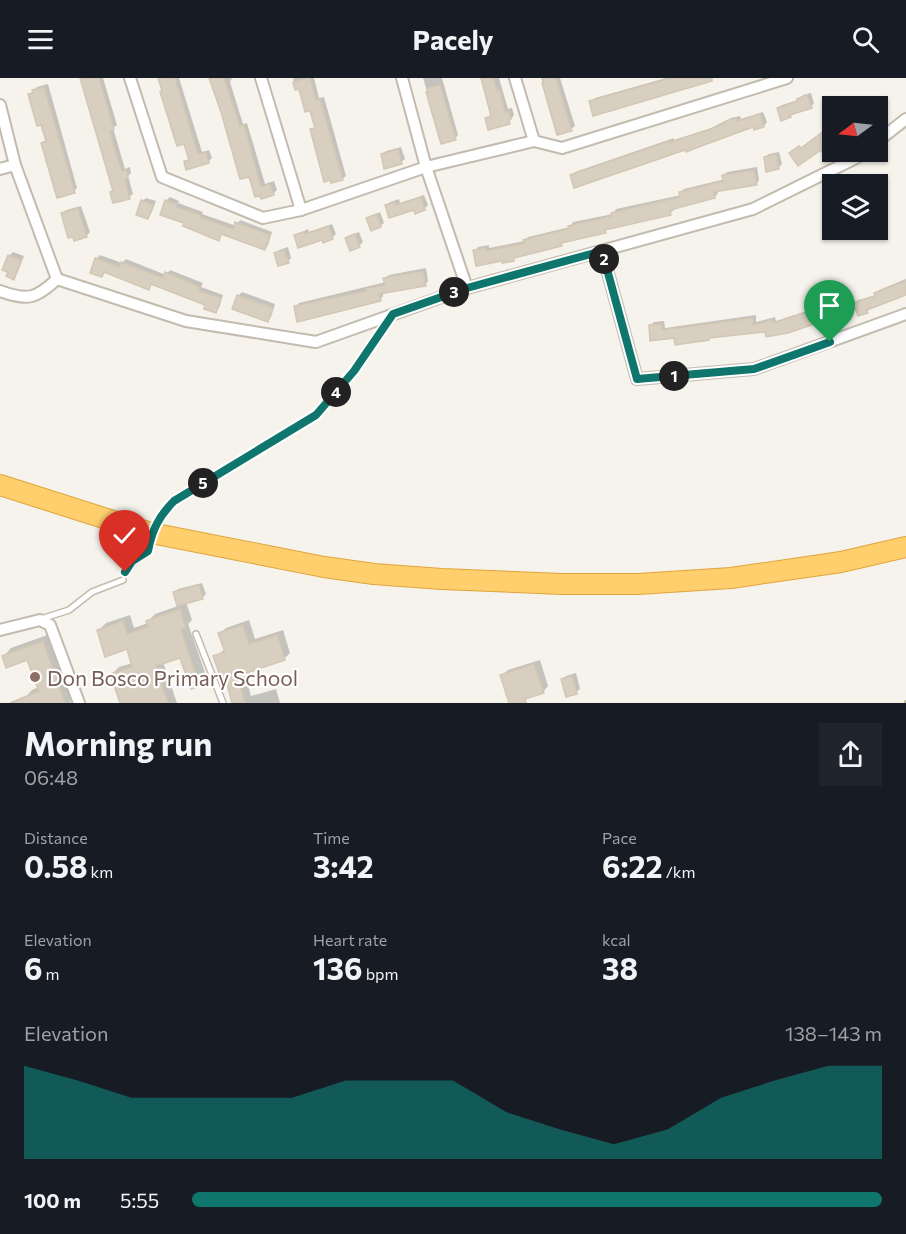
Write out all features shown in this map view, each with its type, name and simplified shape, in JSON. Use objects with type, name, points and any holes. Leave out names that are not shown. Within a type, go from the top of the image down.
[{"type":"highway","points":[[0,485],[151,533],[324,567],[374,574],[498,583],[638,584],[731,578],[841,562],[906,547]]},
{"type":"street","points":[[130,78],[162,177],[263,218],[301,210],[426,167],[534,141],[562,148],[787,78]]},
{"type":"street","points":[[261,78],[301,210]]},
{"type":"street","points":[[402,78],[426,167],[467,288]]},
{"type":"street","points":[[515,78],[534,141]]},
{"type":"street","points":[[0,105],[15,165],[57,279]]},
{"type":"street","points":[[888,133],[906,119]]},
{"type":"street","points":[[57,279],[186,321],[316,342],[467,288],[753,209],[848,162]]},
{"type":"street","points":[[0,168],[15,165]]},
{"type":"street","points":[[602,251],[637,379],[754,369],[906,314]]},
{"type":"street","points":[[0,291],[19,298],[41,294],[57,279]]},
{"type":"street","points":[[0,630],[40,620],[50,625],[79,703]]},
{"type":"lane","points":[[40,620],[69,610],[92,592],[123,580]]},
{"type":"lane","points":[[196,634],[224,703]]},
{"type":"path","points":[[123,580],[132,561],[148,551],[151,533],[163,513],[174,501],[316,415],[354,371],[393,314]]},
{"type":"path","points":[[905,703],[906,697]]},
{"type":"building","points":[[80,78],[99,78],[114,130],[110,131],[116,154],[122,171],[126,170],[128,178],[125,179],[130,199],[113,203],[110,192],[113,191]]},
{"type":"building","points":[[158,78],[175,78],[198,154],[206,152],[209,163],[186,170],[184,161],[189,160],[184,144],[177,146],[160,92],[162,91]]},
{"type":"building","points":[[209,78],[224,78],[240,126],[244,125],[261,187],[270,184],[274,195],[261,199],[260,196],[255,197],[249,177],[240,179]]},
{"type":"building","points":[[310,78],[316,100],[320,99],[343,180],[324,182],[310,129],[315,128],[310,111],[305,112],[299,89],[295,90],[293,82]]},
{"type":"building","points":[[481,78],[494,78],[497,91],[500,90],[505,112],[508,111],[511,119],[510,124],[488,130],[485,118],[491,116]]},
{"type":"building","points":[[542,78],[556,78],[572,131],[557,135]]},
{"type":"building","points":[[671,78],[712,78],[712,81],[593,116],[589,101]]},
{"type":"building","points":[[440,85],[456,140],[441,144],[426,92],[428,92],[427,88]]},
{"type":"building","points":[[44,87],[75,193],[57,198],[41,143],[46,141],[41,125],[37,126],[28,94],[33,93],[32,90]]},
{"type":"building","points":[[807,95],[812,108],[790,115],[791,117],[781,121],[777,108],[798,101],[797,99]]},
{"type":"building","points":[[760,114],[764,127],[754,130],[753,127],[686,152],[685,150],[574,188],[570,175],[706,131],[726,121],[736,118],[737,121]]},
{"type":"building","points":[[822,132],[822,152],[821,150],[798,166],[789,153],[799,146],[801,148]]},
{"type":"building","points":[[398,149],[402,164],[384,169],[381,154]]},
{"type":"building","points":[[776,154],[779,169],[766,172],[764,157]]},
{"type":"building","points":[[754,170],[757,185],[714,192],[715,198],[670,210],[671,215],[605,230],[606,233],[561,243],[562,246],[514,258],[514,261],[476,266],[473,250],[486,248],[486,251],[524,243],[523,240],[568,229],[568,226],[612,216],[611,213],[680,197],[679,192],[723,181],[722,175]]},
{"type":"building","points":[[421,197],[425,210],[415,214],[414,210],[389,218],[385,205],[395,202],[396,205]]},
{"type":"building","points":[[141,200],[153,205],[148,219],[136,215]]},
{"type":"building","points":[[165,200],[177,204],[176,207],[233,229],[235,222],[270,235],[265,250],[221,234],[219,241],[183,226],[184,223],[160,215]]},
{"type":"building","points":[[78,208],[87,237],[74,241],[73,237],[68,238],[61,213]]},
{"type":"building","points":[[377,214],[381,227],[371,231],[366,218]]},
{"type":"building","points":[[329,226],[333,239],[298,248],[294,235]]},
{"type":"building","points":[[355,234],[360,247],[350,251],[345,238]]},
{"type":"building","points":[[284,250],[289,263],[278,266],[274,253]]},
{"type":"building","points":[[8,255],[21,260],[14,280],[6,276],[8,272],[2,270]]},
{"type":"building","points":[[95,258],[119,267],[121,262],[163,278],[165,272],[200,287],[199,291],[221,298],[216,313],[204,309],[205,305],[151,284],[149,290],[104,272],[102,277],[90,273]]},
{"type":"building","points":[[423,271],[426,286],[379,294],[381,301],[297,322],[294,306],[366,291],[365,289],[385,285],[383,278]]},
{"type":"building","points":[[906,281],[906,295],[867,310],[868,313],[858,316],[853,303],[875,296],[874,293]]},
{"type":"building","points":[[237,295],[273,308],[268,322],[232,309]]},
{"type":"building","points":[[840,301],[844,314],[788,333],[766,337],[765,332],[709,338],[709,340],[675,345],[674,338],[650,341],[649,325],[661,324],[662,330],[753,318],[753,325],[772,320],[773,323]]},
{"type":"building","points":[[199,585],[203,599],[177,606],[173,592]]},
{"type":"building","points":[[180,609],[186,628],[181,630],[200,686],[191,689],[180,658],[156,666],[168,703],[120,703],[110,674],[132,667],[127,649],[105,657],[97,630],[123,621],[127,634],[148,627],[146,621]]},
{"type":"building","points":[[243,625],[249,644],[277,635],[285,660],[238,676],[245,703],[232,703],[226,680],[222,681],[213,656],[225,652],[218,633]]},
{"type":"building","points":[[43,641],[65,703],[10,703],[39,691],[27,660],[6,668],[2,656]]},
{"type":"building","points":[[534,664],[544,693],[525,699],[526,703],[509,703],[500,675]]},
{"type":"building","points":[[572,676],[577,694],[566,697],[561,679]]},
{"type":"place","name":"Don Bosco Primary School","points":[[35,677]]},
{"type":"route","points":[[125,572],[132,561],[148,551],[151,533],[163,513],[174,501],[316,415],[354,371],[393,314],[467,288],[602,251],[637,379],[754,369],[830,342]]}]
